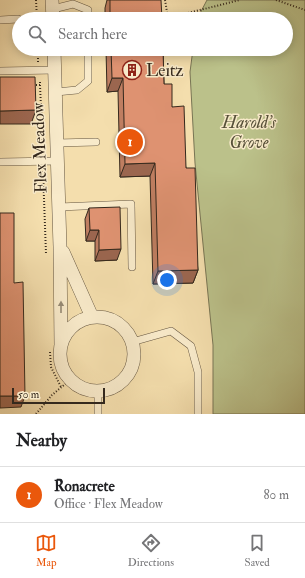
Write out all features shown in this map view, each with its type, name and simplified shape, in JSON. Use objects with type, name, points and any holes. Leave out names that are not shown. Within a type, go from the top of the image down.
[{"type":"street","name":"Flex Meadow","points":[[54,56],[60,247],[60,358],[63,370],[70,380]]},
{"type":"street","name":"Flex Meadow","points":[[60,247],[92,317]]},
{"type":"street","points":[[61,346],[65,336],[72,327],[81,320],[92,317],[105,318],[117,323],[126,331],[132,342],[134,353],[132,365],[128,375],[120,384],[110,389],[98,391],[88,390],[70,380]]},
{"type":"lane","points":[[53,9],[73,4],[88,10],[88,12]]},
{"type":"lane","points":[[0,20],[12,19]]},
{"type":"lane","points":[[56,92],[77,90],[88,81],[88,56]]},
{"type":"lane","points":[[0,71],[55,70]]},
{"type":"lane","points":[[57,143],[96,142]]},
{"type":"lane","points":[[0,162],[58,161]]},
{"type":"lane","points":[[59,207],[131,204],[132,267]]},
{"type":"lane","points":[[132,342],[171,331],[191,346],[198,372],[198,414]]},
{"type":"lane","points":[[98,391],[98,414]]},
{"type":"path","points":[[36,0],[37,12]]},
{"type":"path","points":[[165,0],[167,12]]},
{"type":"path","points":[[192,12],[240,0]]},
{"type":"path","points":[[276,0],[305,10]]},
{"type":"path","points":[[36,414],[52,395],[70,380]]},
{"type":"green space","name":"Harold's Grove","points":[[207,0],[305,0],[305,414],[213,414],[213,345],[195,163],[190,72],[192,56],[293,56],[293,12],[201,12]]},
{"type":"building","points":[[110,0],[161,0],[162,12],[110,12]]},
{"type":"building","points":[[111,56],[163,56],[164,84],[172,84],[172,107],[184,106],[186,168],[195,168],[198,270],[158,271],[155,163],[125,164],[123,78],[112,78]]},
{"type":"building","points":[[0,77],[35,77],[36,110],[0,111]]},
{"type":"building","points":[[120,207],[121,249],[99,250],[99,230],[90,230],[89,208]]},
{"type":"building","points":[[0,213],[14,213],[14,283],[23,282],[25,396],[0,396]]},
{"type":"place","name":"Leitz","points":[[132,70]]},
{"type":"place","name":"Ronacrete","points":[[130,142]]}]
